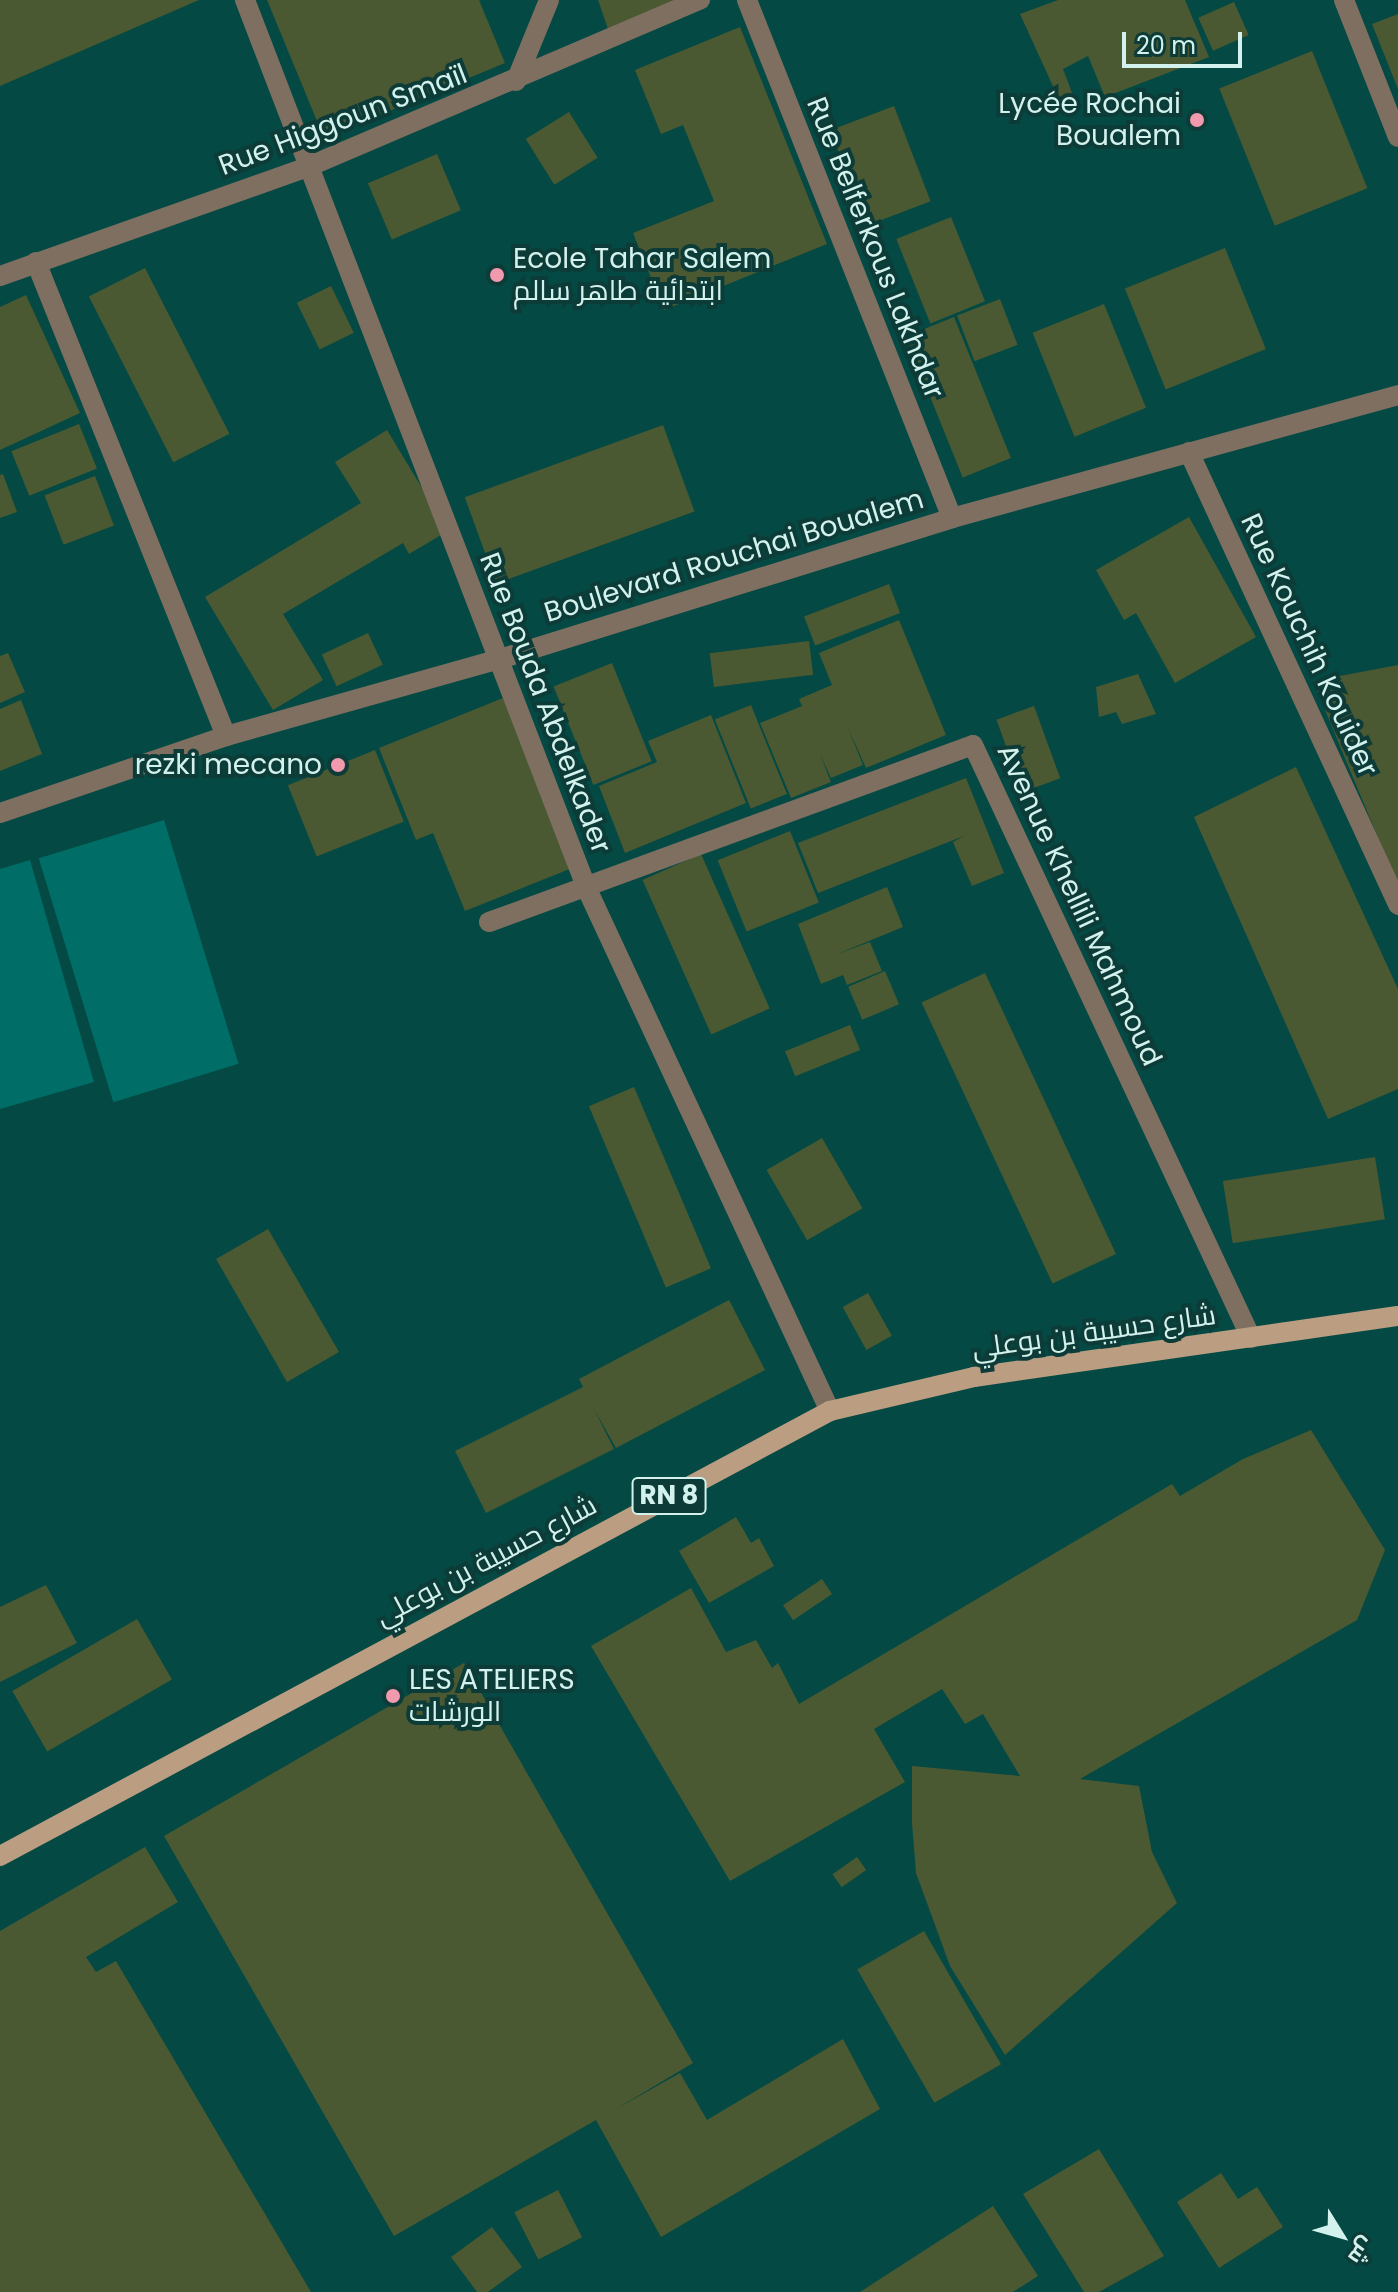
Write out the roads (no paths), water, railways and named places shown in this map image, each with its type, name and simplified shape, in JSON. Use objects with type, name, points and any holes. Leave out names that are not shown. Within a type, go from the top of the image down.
[{"type":"main road","name":"شارع حسيبة بن بوعلي","points":[[0,1856],[830,1411],[974,1377],[1398,1316]]},
{"type":"street","name":"Rue Bouda Abdelkader","points":[[245,0],[587,889],[830,1411]]},
{"type":"street","points":[[516,81],[549,0]]},
{"type":"street","name":"Rue Higgoun Smaïl","points":[[0,276],[310,166],[516,81],[700,0]]},
{"type":"street","name":"Rue Belferkous Lakhdar","points":[[747,0],[952,518]]},
{"type":"street","points":[[1344,0],[1398,137]]},
{"type":"street","points":[[36,262],[226,736]]},
{"type":"street","name":"Boulevard Rouchai Boualem","points":[[0,813],[226,736],[497,660],[952,518],[1398,395]]},
{"type":"street","name":"Rue Kouchih Kouider","points":[[1189,452],[1398,905]]},
{"type":"street","name":"Avenue Khellili Mahmoud","points":[[489,922],[587,889],[973,745],[1251,1338]]},
{"type":"place","name":"Lycée Rochai Boualem","points":[[1197,120]]},
{"type":"place","name":"Ecole Tahar Salem ابتدائية طاهر سالم","points":[[497,275]]},
{"type":"place","name":"rezki mecano","points":[[338,765]]},
{"type":"place","name":"LES ATELIERS الورشات","points":[[393,1696]]}]
